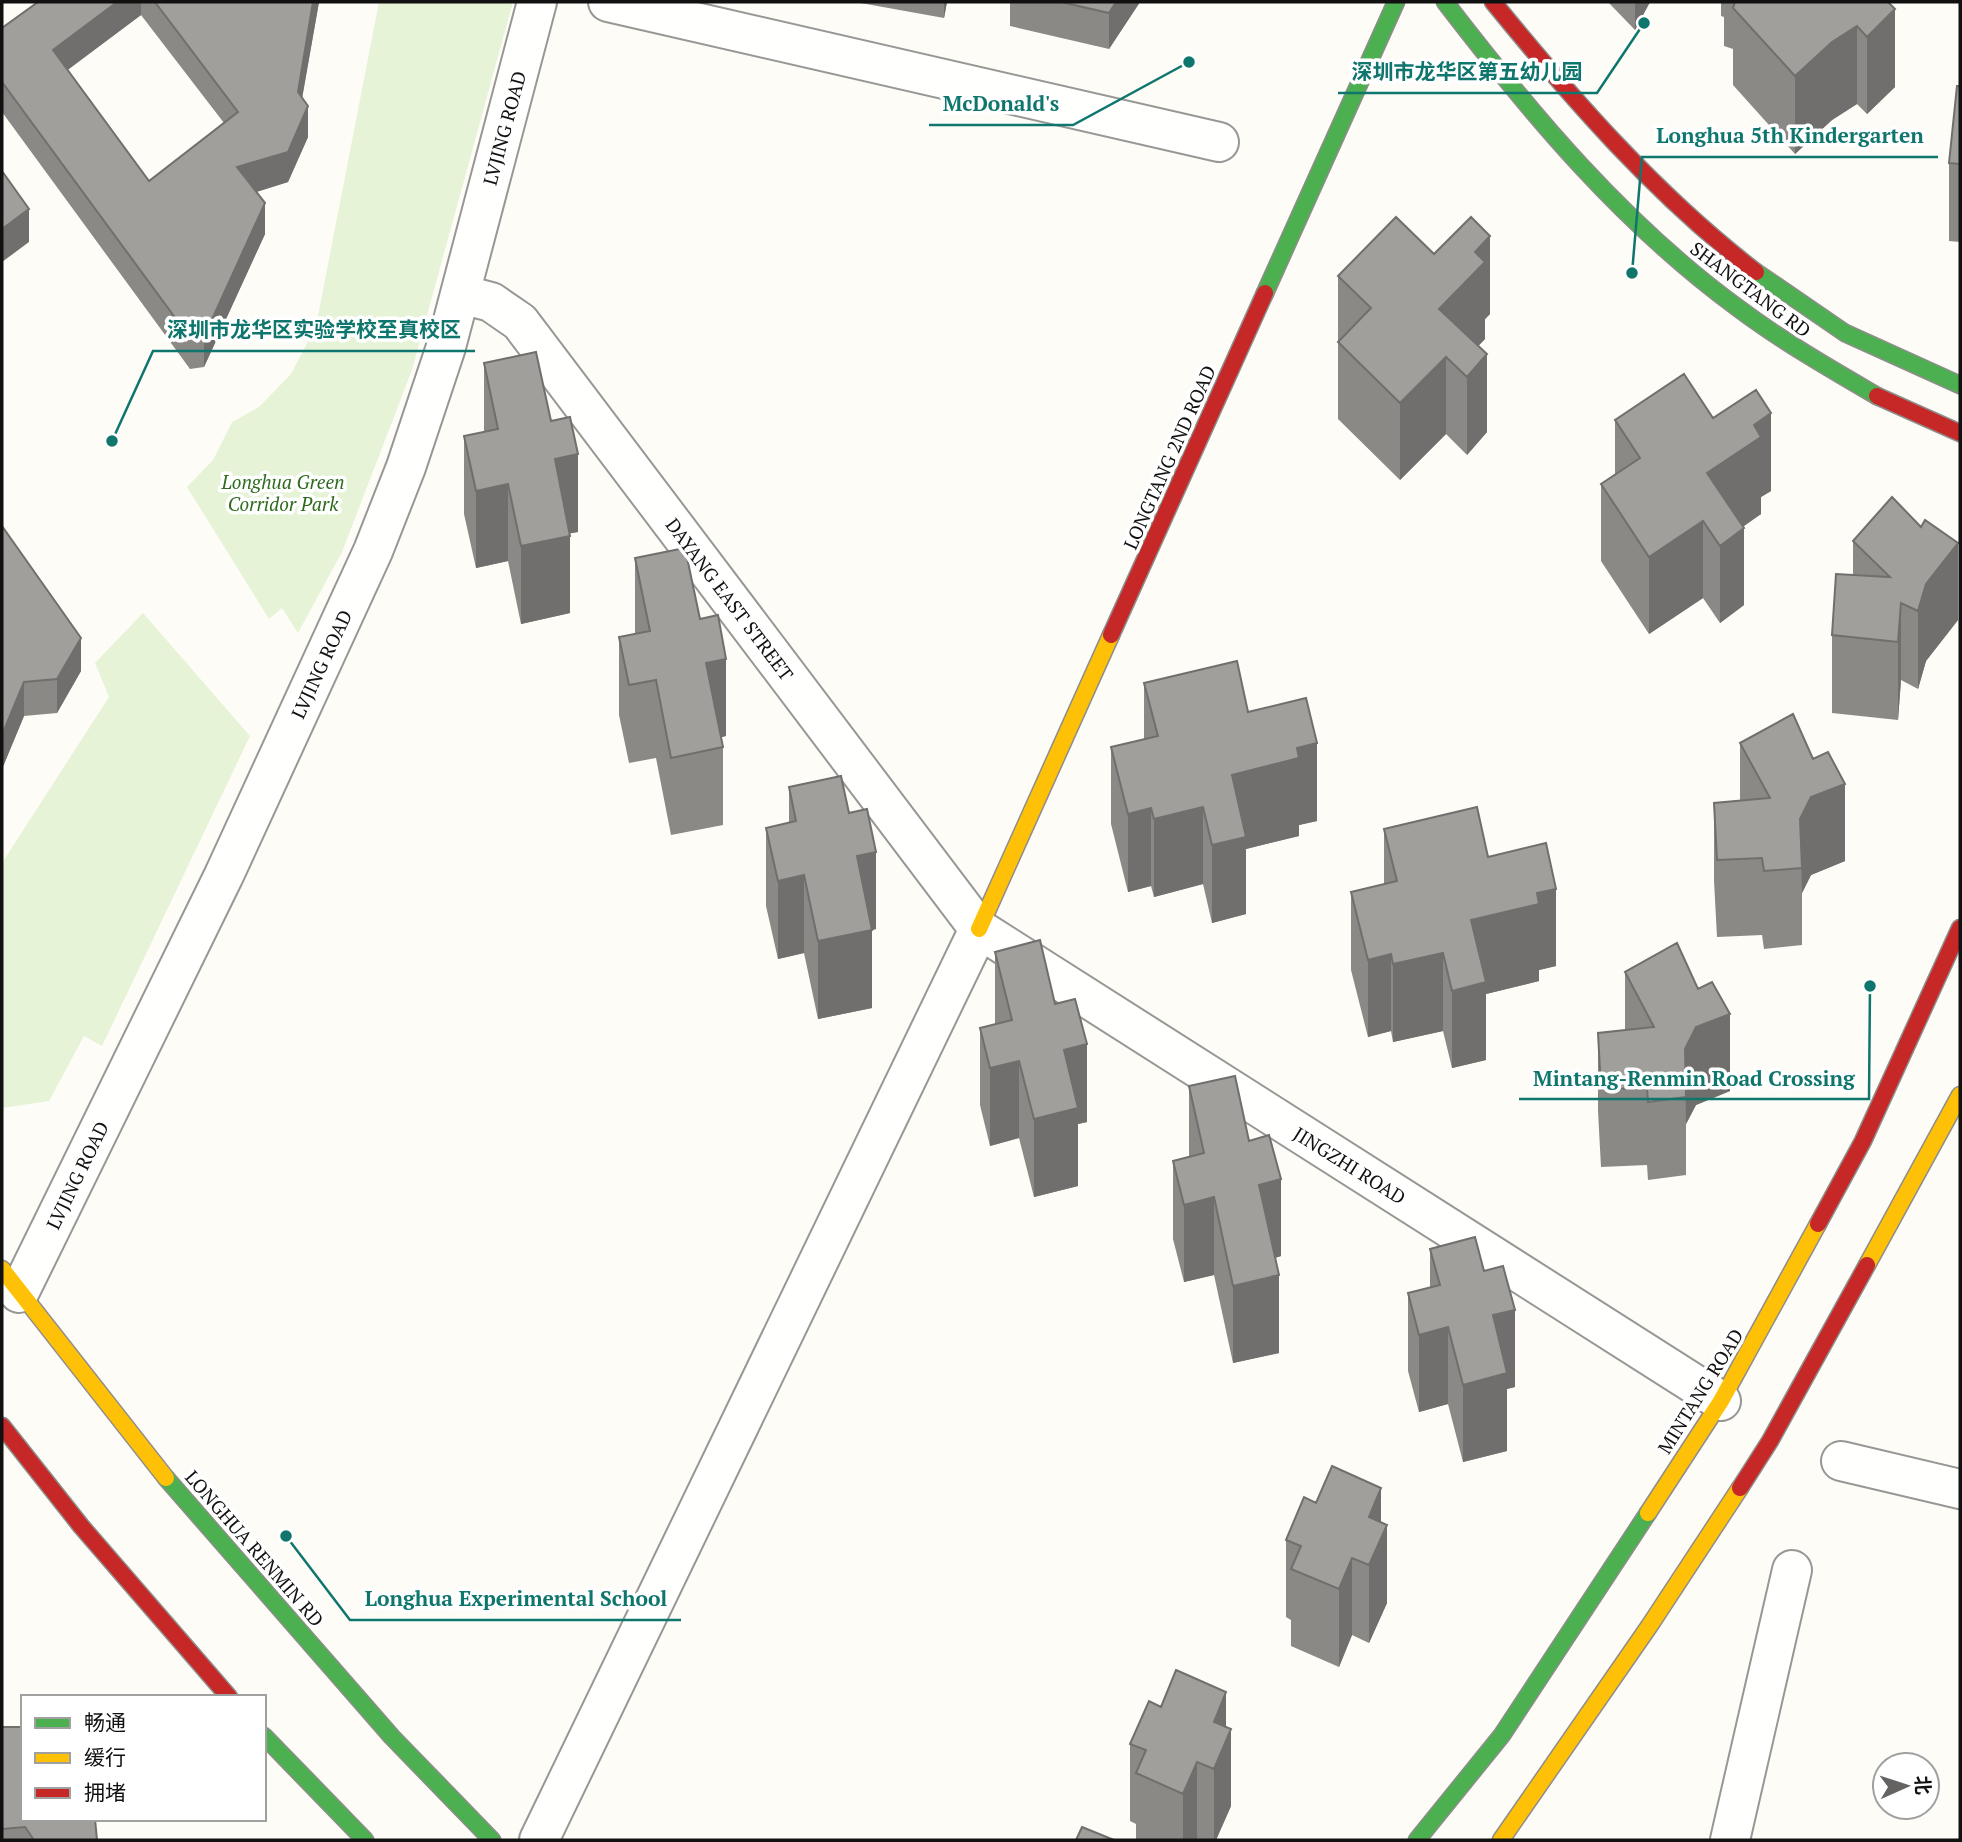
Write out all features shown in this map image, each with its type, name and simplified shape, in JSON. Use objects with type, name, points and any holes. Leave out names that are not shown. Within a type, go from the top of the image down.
[{"type":"main road","name":"LONGTANG 2ND ROAD","points":[[979,929],[1396,2]]},
{"type":"main road","name":"SHANGTANG RD","points":[[1445,2],[1553,139],[1629,219],[1712,291],[1803,354],[1904,411],[1960,433]]},
{"type":"main road","name":"SHANGTANG RD","points":[[1493,2],[1584,107],[1667,195],[1737,258],[1831,325],[1960,385]]},
{"type":"main road","name":"MINTANG ROAD","points":[[1417,1840],[1502,1735],[1721,1401],[1863,1142],[1960,929]]},
{"type":"main road","points":[[1501,1840],[1643,1637],[1770,1441],[1960,1095]]},
{"type":"main road","name":"LONGHUA RENMIN RD","points":[[10,1281],[242,1568],[388,1736],[492,1840]]},
{"type":"main road","points":[[2,1426],[81,1526],[227,1695]]},
{"type":"main road","points":[[266,1738],[365,1840]]},
{"type":"street","name":"LVJING ROAD","points":[[10,1281],[224,875],[373,551],[427,408],[461,294],[537,2]]},
{"type":"street","points":[[608,2],[1219,142]]},
{"type":"street","name":"DAYANG EAST STREET","points":[[461,294],[491,302],[520,322],[979,929]]},
{"type":"street","points":[[539,1840],[979,929]]},
{"type":"street","name":"JINGZHI ROAD","points":[[979,929],[1721,1401]]},
{"type":"street","points":[[1841,1461],[1960,1489]]},
{"type":"street","points":[[1730,1840],[1792,1570]]},
{"type":"green space","name":"Longhua Green Corridor Park","points":[[379,2],[513,2],[412,370],[342,552],[298,633],[282,608],[269,619],[187,487],[213,460],[232,422],[259,407],[291,374],[316,326]]},
{"type":"green space","points":[[143,613],[250,736],[102,1046],[84,1036],[49,1101],[2,1108],[2,863],[109,697],[95,663]]},
{"type":"building","points":[[38,2],[117,2],[53,50],[149,181],[238,112],[155,2],[313,2],[298,92],[308,106],[288,152],[237,167],[265,203],[204,337],[190,338],[2,82],[2,28]]},
{"type":"building","points":[[1061,2],[1116,2],[1109,13]]},
{"type":"building","points":[[1735,2],[1888,2],[1895,9],[1867,37],[1857,26],[1832,42],[1795,76],[1733,8]]},
{"type":"building","points":[[1957,86],[1960,86],[1960,164],[1949,163]]},
{"type":"building","points":[[2,171],[29,209],[2,229]]},
{"type":"building","points":[[1396,217],[1434,254],[1471,217],[1490,236],[1475,252],[1485,262],[1439,309],[1487,354],[1467,377],[1446,357],[1400,403],[1338,342],[1371,308],[1338,276]]},
{"type":"building","points":[[536,352],[551,421],[570,417],[578,454],[555,459],[570,536],[521,546],[508,484],[476,491],[464,436],[498,429],[484,363]]},
{"type":"building","points":[[1684,374],[1713,418],[1756,390],[1771,413],[1754,425],[1761,437],[1707,473],[1744,528],[1720,546],[1703,521],[1649,557],[1601,484],[1640,458],[1615,420]]},
{"type":"building","points":[[1892,497],[1921,527],[1925,520],[1958,543],[1926,584],[1918,611],[1901,603],[1898,642],[1832,635],[1836,574],[1890,577],[1853,541]]},
{"type":"building","points":[[2,526],[81,638],[57,679],[24,682],[2,735]]},
{"type":"building","points":[[685,548],[700,619],[718,615],[726,659],[706,663],[723,747],[671,758],[656,680],[629,685],[619,637],[650,631],[635,558]]},
{"type":"building","points":[[1237,661],[1248,712],[1306,698],[1317,743],[1297,748],[1299,758],[1232,775],[1246,837],[1212,845],[1203,807],[1154,819],[1151,808],[1128,814],[1111,747],[1158,736],[1144,683]]},
{"type":"building","points":[[1793,714],[1813,759],[1828,752],[1845,784],[1811,797],[1800,819],[1802,868],[1764,871],[1762,858],[1717,860],[1714,803],[1770,798],[1740,743]]},
{"type":"building","points":[[841,776],[849,813],[867,809],[876,852],[857,856],[872,930],[818,941],[804,875],[778,881],[766,828],[796,821],[789,787]]},
{"type":"building","points":[[1477,807],[1488,857],[1546,843],[1556,889],[1537,893],[1539,904],[1471,920],[1486,982],[1452,991],[1443,953],[1393,964],[1391,954],[1368,960],[1351,892],[1397,881],[1384,829]]},
{"type":"building","points":[[1040,940],[1055,1004],[1075,999],[1087,1044],[1064,1050],[1078,1108],[1034,1119],[1019,1061],[990,1068],[980,1028],[1012,1020],[995,952]]},
{"type":"building","points":[[1677,943],[1698,989],[1712,982],[1730,1014],[1696,1027],[1685,1049],[1686,1097],[1648,1102],[1647,1088],[1601,1089],[1598,1033],[1654,1027],[1625,972]]},
{"type":"building","points":[[1235,1076],[1249,1141],[1269,1135],[1281,1179],[1259,1185],[1279,1275],[1233,1286],[1214,1197],[1184,1205],[1173,1161],[1204,1153],[1189,1086]]},
{"type":"building","points":[[1475,1237],[1484,1271],[1503,1266],[1515,1310],[1493,1315],[1507,1373],[1463,1385],[1448,1327],[1419,1335],[1408,1293],[1440,1285],[1430,1249]]},
{"type":"building","points":[[1332,1466],[1381,1488],[1369,1517],[1387,1525],[1369,1565],[1352,1558],[1339,1589],[1291,1569],[1301,1546],[1286,1540],[1304,1497],[1316,1503]]},
{"type":"building","points":[[1176,1670],[1226,1692],[1214,1722],[1231,1729],[1214,1769],[1197,1762],[1183,1794],[1136,1773],[1146,1750],[1130,1744],[1149,1701],[1161,1707]]},
{"type":"building","points":[[2,1727],[21,1727],[21,1821],[95,1821],[97,1840],[34,1840],[25,1827],[2,1829]]},
{"type":"building","points":[[1082,1827],[1114,1840],[1076,1840]]},
{"type":"traffic: fast","points":[[1265,293],[1396,2]]},
{"type":"traffic: fast","points":[[1445,2],[1545,126],[1617,204],[1656,241],[1755,320],[1877,396]]},
{"type":"traffic: fast","points":[[1756,272],[1845,333],[1960,385]]},
{"type":"traffic: fast","points":[[166,1478],[392,1737],[492,1840]]},
{"type":"traffic: fast","points":[[1417,1840],[1502,1735],[1648,1513]]},
{"type":"traffic: fast","points":[[266,1738],[365,1840]]},
{"type":"traffic: slow","points":[[979,929],[1111,635]]},
{"type":"traffic: slow","points":[[1867,1265],[1960,1095]]},
{"type":"traffic: slow","points":[[1648,1513],[1721,1401],[1818,1224]]},
{"type":"traffic: slow","points":[[2,1269],[166,1478]]},
{"type":"traffic: slow","points":[[1501,1840],[1650,1625],[1740,1488]]},
{"type":"traffic: jam","points":[[1493,2],[1585,110],[1650,179],[1756,272]]},
{"type":"traffic: jam","points":[[1111,635],[1265,293]]},
{"type":"traffic: jam","points":[[1877,396],[1960,433]]},
{"type":"traffic: jam","points":[[1818,1224],[1863,1141],[1960,928]]},
{"type":"traffic: jam","points":[[1740,1488],[1770,1441],[1867,1265]]},
{"type":"traffic: jam","points":[[2,1426],[81,1526],[227,1695]]},
{"type":"place","name":"深圳市龙华区第五幼儿园","points":[[1644,23]]},
{"type":"place","name":"McDonald's","points":[[1189,62]]},
{"type":"place","name":"Longhua 5th Kindergarten","points":[[1632,273]]},
{"type":"place","name":"深圳市龙华区实验学校至真校区","points":[[112,441]]},
{"type":"place","name":"Mintang-Renmin Road Crossing","points":[[1870,986]]},
{"type":"place","name":"Longhua Experimental School","points":[[286,1536]]}]
